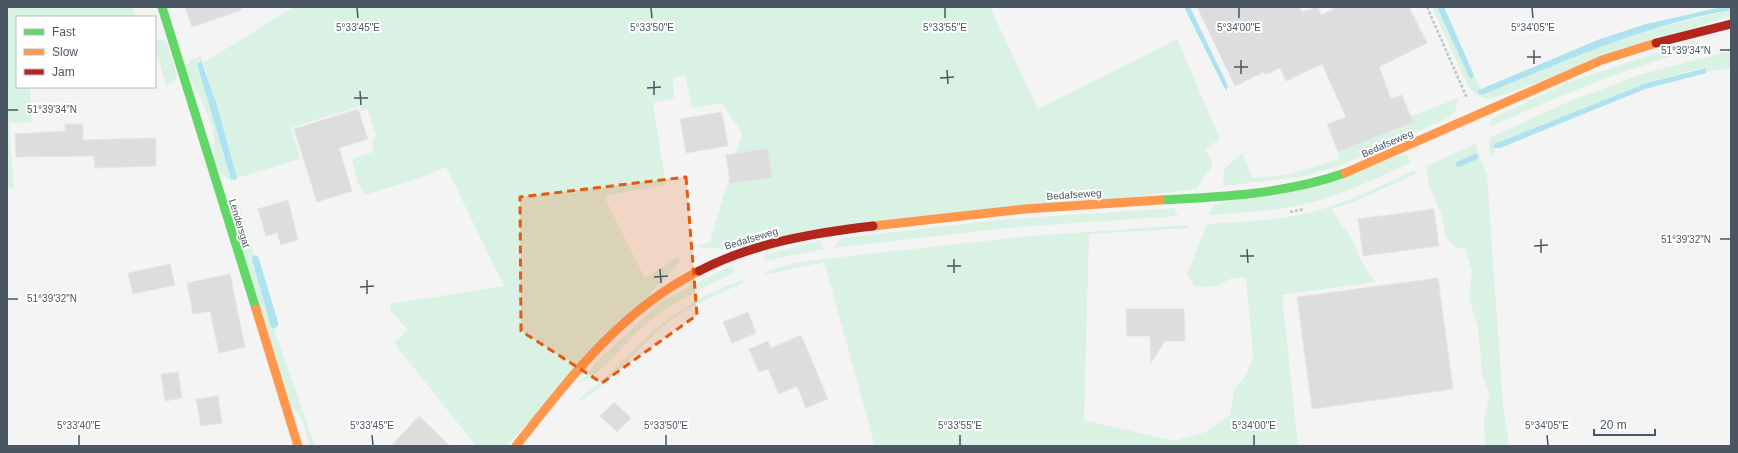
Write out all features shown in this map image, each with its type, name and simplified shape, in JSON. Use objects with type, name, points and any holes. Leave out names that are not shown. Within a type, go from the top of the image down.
[{"type":"street","name":"Lendersgat","points":[[162,7],[298,446]]},
{"type":"street","name":"Bedafseweg","points":[[516,446],[612,332],[651,299],[700,268],[728,256],[772,242],[815,232],[1074,204],[1253,194],[1293,188],[1329,179],[1359,168],[1595,63],[1631,49],[1731,24]]},
{"type":"path","points":[[1428,7],[1475,116]]},
{"type":"path","points":[[1282,213],[1305,209]]},
{"type":"highlighted area","points":[[686,177],[697,315],[602,383],[521,331],[520,197]]},
{"type":"green space","points":[[7,7],[133,7],[136,16],[16,16],[16,88],[30,88],[32,122],[9,123],[14,188],[7,189]]},
{"type":"green space","points":[[294,7],[990,7],[1038,109],[1177,39],[1220,139],[1205,149],[1212,162],[1212,166],[1196,189],[724,249],[697,247],[698,245],[710,242],[742,133],[722,103],[692,108],[685,75],[673,78],[674,98],[653,103],[666,185],[604,196],[645,278],[680,256],[679,263],[506,446],[476,446],[394,343],[408,330],[391,311],[390,304],[504,286],[446,167],[417,179],[364,195],[358,183],[352,159],[373,152],[372,140],[376,136],[368,109],[361,111],[359,106],[291,128],[300,159],[237,178],[216,102],[203,63]]},
{"type":"green space","points":[[1432,7],[1437,7],[1469,77],[1474,78],[1474,76],[1481,89],[1478,91],[1480,94],[1609,43],[1648,30],[1731,10],[1731,15],[1491,99],[1478,96],[1468,86]]},
{"type":"green space","points":[[160,39],[167,42],[177,77],[171,83],[166,85],[156,49],[156,40]]},
{"type":"green space","points":[[1694,40],[1705,47],[1622,72],[1490,127],[1491,119],[1567,83]]},
{"type":"green space","points":[[1731,51],[1731,68],[1707,72],[1705,68],[1697,69],[1647,83],[1497,143],[1494,153],[1490,156],[1489,138],[1568,102],[1642,74]]},
{"type":"green space","points":[[201,56],[203,63],[198,63],[231,179],[233,180],[232,182],[216,170],[214,158],[214,137],[210,120],[185,68],[192,59]]},
{"type":"green space","points":[[1459,98],[1455,111],[1448,118],[1339,166],[1301,177],[1223,186],[1224,169],[1242,153],[1253,178],[1287,175],[1339,159],[1338,152],[1413,122],[1411,116]]},
{"type":"green space","points":[[1475,144],[1487,176],[1503,404],[1509,446],[1486,446],[1485,444],[1484,422],[1489,395],[1482,374],[1478,328],[1469,297],[1472,272],[1465,248],[1456,248],[1446,236],[1441,214],[1428,182],[1427,166]]},
{"type":"green space","points":[[1407,154],[1410,163],[1354,188],[1320,200],[1279,209],[1209,215],[1214,205]]},
{"type":"green space","points":[[1415,170],[1416,174],[1349,204],[1331,209],[1352,239],[1361,261],[1375,282],[1282,295],[1298,446],[875,446],[824,262],[765,275],[767,271],[795,263],[823,259],[1030,236],[1189,225],[1189,228],[1089,234],[1084,420],[1174,441],[1206,432],[1230,415],[1234,390],[1247,374],[1253,355],[1246,278],[1232,278],[1217,286],[1195,287],[1187,274],[1207,224],[1245,222],[1295,216],[1307,213],[1349,200]]},
{"type":"green space","points":[[240,208],[254,255],[252,258],[271,327],[274,329],[315,446],[310,446],[301,417],[287,401],[231,217]]},
{"type":"green space","points":[[1174,208],[1178,216],[1016,227],[833,248],[842,238],[1007,219]]},
{"type":"green space","points":[[820,240],[824,249],[764,261],[765,255]]},
{"type":"green space","points":[[727,268],[733,268],[735,272],[681,300],[656,316],[633,336],[600,370],[586,381],[580,383],[596,362],[662,301]]},
{"type":"green space","points":[[741,280],[745,283],[701,302],[670,321],[607,381],[585,398],[576,402],[607,376],[652,331],[704,296]]},
{"type":"water","points":[[1184,7],[1190,7],[1228,86],[1226,91]]},
{"type":"water","points":[[1437,7],[1444,7],[1474,75],[1472,79],[1469,77]]},
{"type":"water","points":[[1722,7],[1731,7],[1731,10],[1636,34],[1484,94],[1478,94],[1478,91],[1481,89],[1600,39],[1646,24]]},
{"type":"water","points":[[201,62],[216,102],[237,178],[235,180],[231,179],[198,67],[198,63]]},
{"type":"water","points":[[1706,68],[1706,73],[1645,89],[1500,148],[1495,148],[1493,146],[1497,143],[1647,83]]},
{"type":"water","points":[[254,255],[258,256],[278,322],[278,326],[274,329],[271,327],[253,263],[252,258]]},
{"type":"building","points":[[185,7],[241,7],[242,10],[192,27]]},
{"type":"building","points":[[1197,7],[1299,7],[1302,12],[1318,7],[1321,15],[1338,7],[1409,7],[1427,43],[1379,67],[1391,99],[1402,95],[1413,122],[1338,152],[1327,124],[1346,117],[1322,64],[1286,81],[1280,68],[1265,75],[1264,72],[1235,86]]},
{"type":"building","points":[[358,109],[368,139],[339,148],[352,191],[317,202],[294,129]]},
{"type":"building","points":[[722,112],[728,146],[686,153],[680,119]]},
{"type":"building","points":[[65,124],[83,124],[83,140],[156,138],[156,166],[95,168],[94,156],[16,157],[15,134],[65,131]]},
{"type":"building","points":[[768,148],[772,178],[730,183],[726,155]]},
{"type":"building","points":[[288,200],[298,240],[281,245],[277,233],[266,236],[258,209]]},
{"type":"building","points":[[1434,209],[1439,246],[1363,256],[1358,219]]},
{"type":"building","points":[[170,264],[175,285],[133,294],[128,273]]},
{"type":"building","points":[[230,274],[245,347],[219,353],[210,311],[193,314],[187,283]]},
{"type":"building","points":[[1438,278],[1453,389],[1312,409],[1297,297]]},
{"type":"building","points":[[1126,309],[1184,309],[1185,341],[1165,341],[1151,363],[1150,336],[1127,336]]},
{"type":"building","points":[[748,312],[756,333],[732,343],[723,322]]},
{"type":"building","points":[[801,335],[828,399],[806,408],[797,386],[779,394],[768,369],[759,372],[749,349],[768,341],[771,348]]},
{"type":"building","points":[[178,372],[182,398],[165,401],[161,374]]},
{"type":"building","points":[[218,396],[222,423],[201,426],[196,399]]},
{"type":"building","points":[[614,402],[631,418],[617,432],[600,416]]},
{"type":"building","points":[[419,416],[450,446],[391,446]]},
{"type":"waterway","points":[[1459,164],[1475,157]]},
{"type":"traffic: fast","points":[[162,7],[256,309]]},
{"type":"traffic: fast","points":[[1160,200],[1230,196],[1277,190],[1300,186],[1345,173]]},
{"type":"traffic: slow","points":[[1345,173],[1602,60],[1656,43]]},
{"type":"traffic: slow","points":[[873,226],[1025,209],[1160,200]]},
{"type":"traffic: slow","points":[[516,446],[577,371],[621,326],[645,305],[671,287],[699,271]]},
{"type":"traffic: slow","points":[[256,309],[298,446]]},
{"type":"traffic: jam","points":[[1656,43],[1731,24]]},
{"type":"traffic: jam","points":[[699,271],[720,261],[762,246],[828,232],[873,226]]}]
